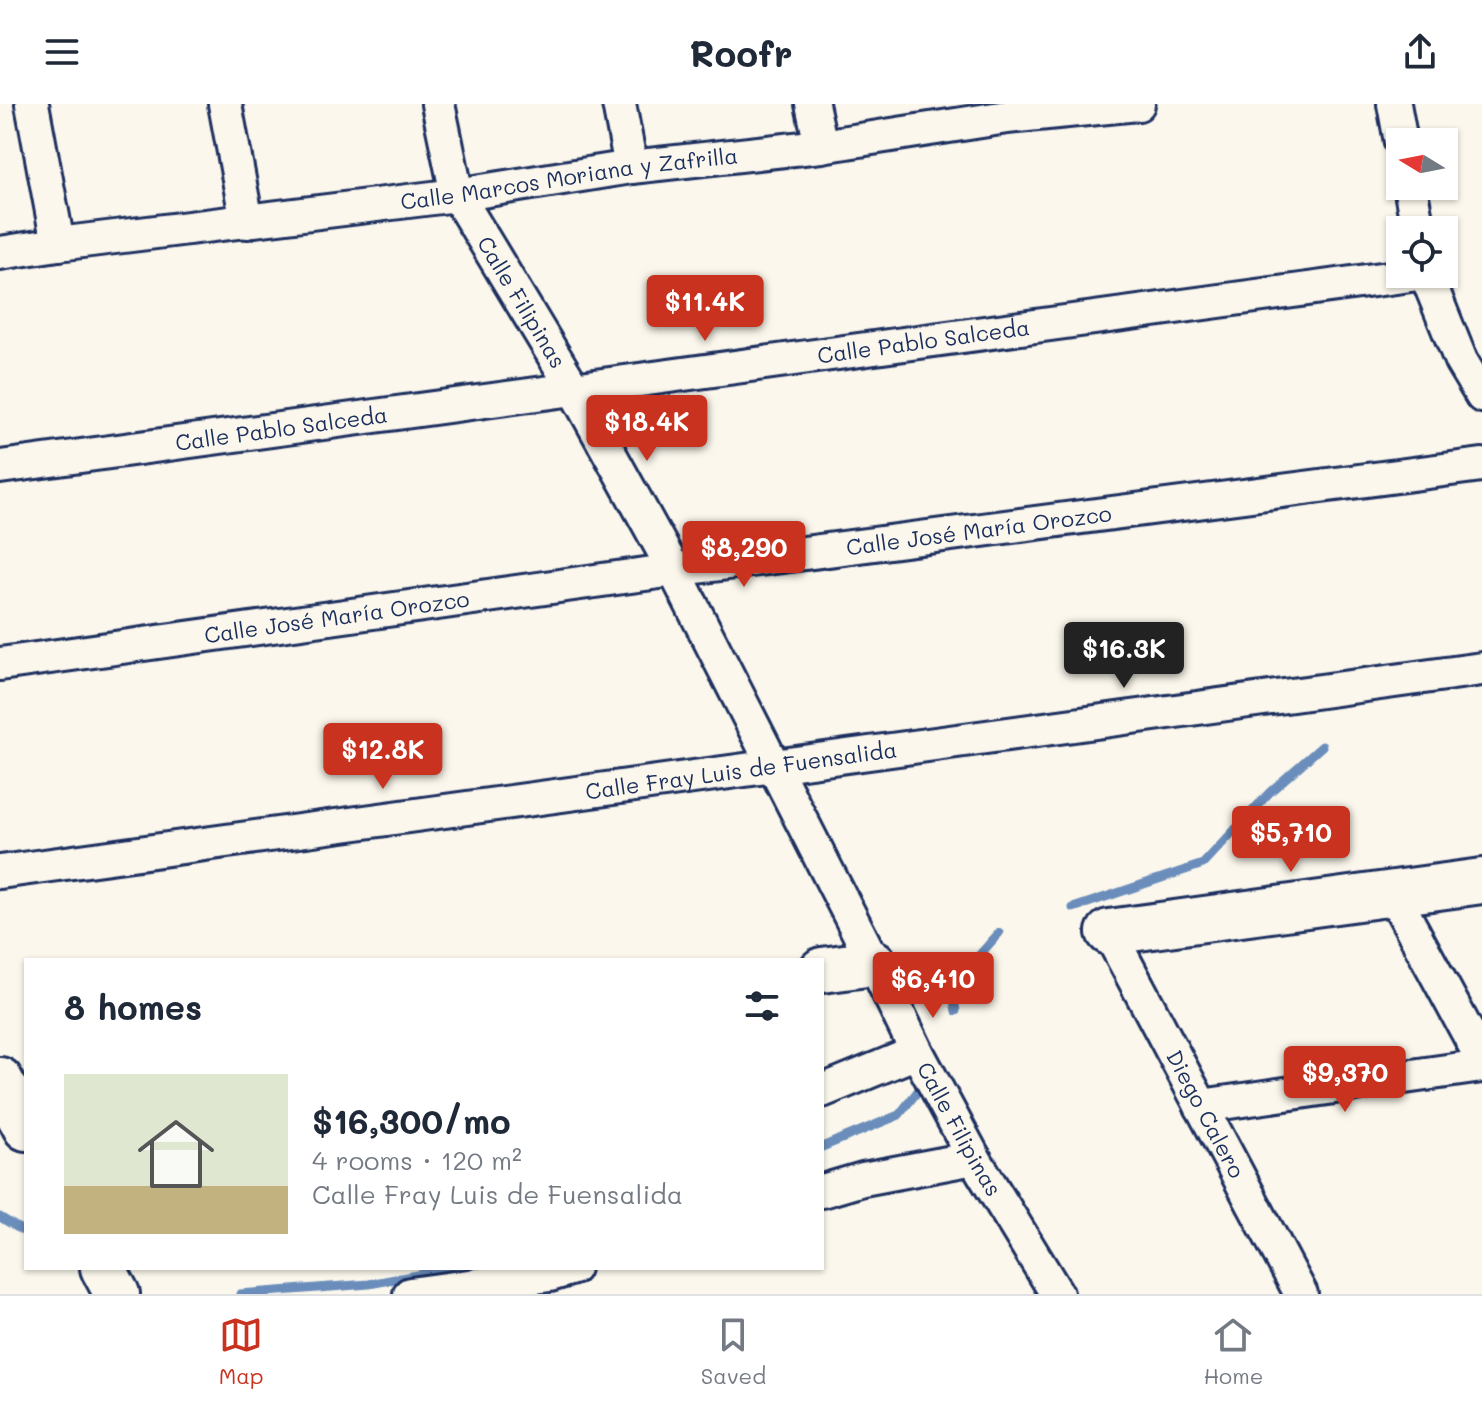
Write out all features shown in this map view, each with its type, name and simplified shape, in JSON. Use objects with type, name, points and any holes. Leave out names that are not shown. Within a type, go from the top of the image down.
[{"type":"street","points":[[32,104],[58,244]]},
{"type":"street","points":[[225,104],[247,222]]},
{"type":"street","name":"Calle Filipinas","points":[[438,104],[457,195],[574,389],[674,570],[917,1052],[974,1158],[1057,1294]]},
{"type":"street","points":[[619,104],[631,167]]},
{"type":"street","points":[[812,104],[821,146]]},
{"type":"street","name":"Calle Marcos Moriana y Zafrilla","points":[[0,253],[457,195],[631,167],[821,146],[1006,110],[1138,104]]},
{"type":"street","points":[[1394,104],[1398,128]]},
{"type":"street","name":"Calle Pablo Salceda","points":[[0,467],[1386,278]]},
{"type":"street","points":[[1432,288],[1461,361],[1482,396]]},
{"type":"street","name":"Calle José María Orozco","points":[[0,664],[674,570],[1482,465]]},
{"type":"street","name":"Calle Fray Luis de Fuensalida","points":[[0,872],[1482,669]]},
{"type":"street","points":[[1109,932],[1482,881]]},
{"type":"street","points":[[1393,894],[1482,1059]]},
{"type":"street","name":"Diego Calero","points":[[1109,932],[1301,1294]]},
{"type":"street","points":[[824,970],[874,963]]},
{"type":"street","points":[[824,1090],[917,1052]]},
{"type":"street","points":[[1201,1106],[1482,1066]]},
{"type":"street","points":[[24,1075],[0,1079],[24,1124]]},
{"type":"street","points":[[824,1190],[863,1179],[974,1158]]},
{"type":"street","points":[[410,1294],[550,1275],[566,1270]]},
{"type":"waterway","points":[[1073,908],[1203,864],[1270,792],[1322,746]]},
{"type":"waterway","points":[[956,1011],[951,987],[999,933]]},
{"type":"waterway","points":[[824,1146],[899,1115],[921,1087]]},
{"type":"waterway","points":[[0,1217],[24,1232]]},
{"type":"waterway","points":[[240,1294],[369,1284],[443,1270]]}]
